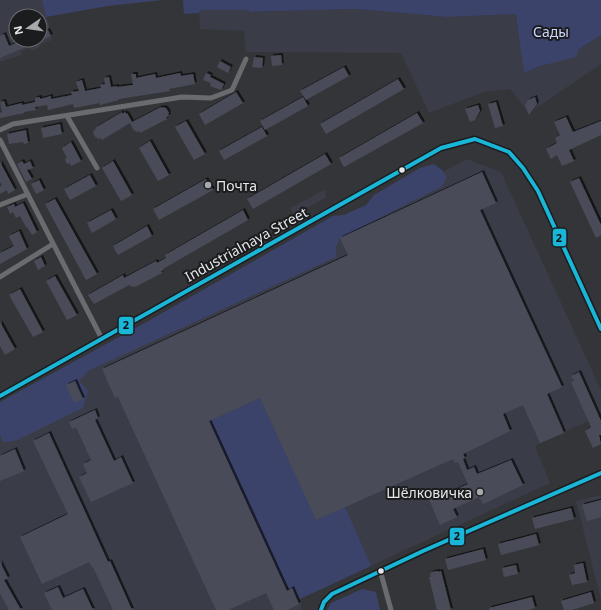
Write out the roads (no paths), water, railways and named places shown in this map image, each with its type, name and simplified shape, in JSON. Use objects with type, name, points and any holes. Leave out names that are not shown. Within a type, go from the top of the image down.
[{"type":"street","points":[[0,130],[13,124],[182,97],[211,98],[232,90],[246,59]]},
{"type":"street","points":[[67,116],[97,168]]},
{"type":"street","points":[[0,140],[102,339]]},
{"type":"street","name":"Industrialnaya Street","points":[[0,396],[441,148],[475,140],[509,152],[523,168],[538,191],[601,329]]},
{"type":"street","points":[[0,205],[28,194]]},
{"type":"street","points":[[0,277],[53,244]]},
{"type":"street","points":[[321,610],[324,602],[332,594],[380,570],[601,473]]},
{"type":"street","points":[[380,570],[391,610]]},
{"type":"place","name":"Почта","points":[[208,185]]},
{"type":"place","name":"Шёлковичка","points":[[480,492]]},
{"type":"park label","name":"Сады","points":[[551,31]]}]
